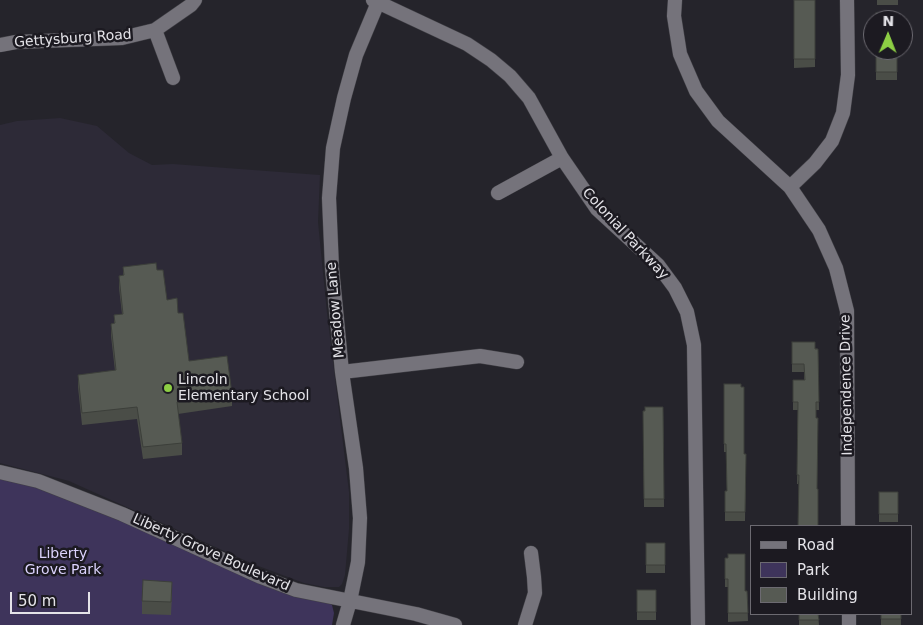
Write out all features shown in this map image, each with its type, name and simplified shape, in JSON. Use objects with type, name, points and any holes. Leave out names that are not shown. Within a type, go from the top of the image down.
[{"type":"street","name":"Gettysburg Road","points":[[0,45],[16,42],[122,38],[156,30],[195,0]]},
{"type":"street","name":"Independence Drive","points":[[675,0],[674,16],[680,54],[696,91],[718,120],[790,187],[819,230],[836,268],[847,311],[848,525]]},
{"type":"street","points":[[790,187],[815,163],[832,141],[842,113],[848,75],[847,0]]},
{"type":"street","name":"Colonial Parkway","points":[[377,1],[467,44],[510,76],[529,98],[562,158],[597,209],[658,265],[674,288],[687,312],[694,345],[696,377],[698,625]]},
{"type":"street","name":"Meadow Lane","points":[[343,625],[358,562],[360,518],[356,468],[342,372],[329,229],[329,198],[333,148],[344,98],[356,55],[377,1]]},
{"type":"street","points":[[156,30],[173,78]]},
{"type":"street","points":[[498,193],[562,158]]},
{"type":"street","points":[[342,372],[480,356],[517,362]]},
{"type":"street","name":"Liberty Grove Boulevard","points":[[0,472],[38,481],[122,514],[261,577],[296,590],[416,614],[455,625]]},
{"type":"street","points":[[525,625],[535,593],[531,553]]},
{"type":"shaded area","name":"Lincoln Elementary School","points":[[60,118],[97,126],[129,153],[152,165],[173,164],[320,175],[318,222],[349,492],[349,529],[345,575],[339,587],[324,587],[304,583],[253,564],[69,481],[0,463],[0,125],[17,121]]},
{"type":"green space","name":"Liberty Grove Park","points":[[0,477],[56,493],[328,602],[332,605],[334,613],[332,625],[0,625]]},
{"type":"building","points":[[794,0],[815,0],[815,59],[794,59]]},
{"type":"building","points":[[876,60],[897,60],[897,72],[876,72]]},
{"type":"building","points":[[156,263],[157,270],[163,270],[167,300],[177,298],[178,313],[183,313],[189,361],[227,356],[232,394],[177,402],[182,443],[143,447],[137,407],[82,413],[78,375],[116,370],[111,324],[115,323],[114,315],[123,314],[119,276],[124,275],[123,267]]},
{"type":"building","points":[[792,342],[815,342],[815,349],[818,349],[819,402],[816,402],[816,418],[818,418],[818,525],[798,525],[798,402],[793,402],[793,380],[805,380],[804,364],[792,364]]},
{"type":"building","points":[[724,384],[741,384],[741,387],[744,387],[745,512],[725,512],[725,491],[727,491],[726,444],[724,444]]},
{"type":"building","points":[[645,407],[663,407],[664,499],[644,499],[643,411],[645,411]]},
{"type":"building","points":[[879,492],[898,492],[898,514],[879,514]]},
{"type":"building","points":[[646,543],[665,543],[665,565],[646,565]]},
{"type":"building","points":[[728,554],[745,554],[745,591],[747,591],[748,613],[728,613],[728,579],[725,579],[725,558],[728,558]]},
{"type":"building","points":[[143,580],[172,582],[171,602],[142,601]]},
{"type":"building","points":[[637,590],[656,590],[656,612],[637,612]]},
{"type":"building","points":[[799,615],[818,615],[819,620],[799,620]]},
{"type":"building","points":[[881,615],[901,615],[901,619],[881,619]]},
{"type":"place","name":"Lincoln Elementary School","points":[[168,388]]}]
